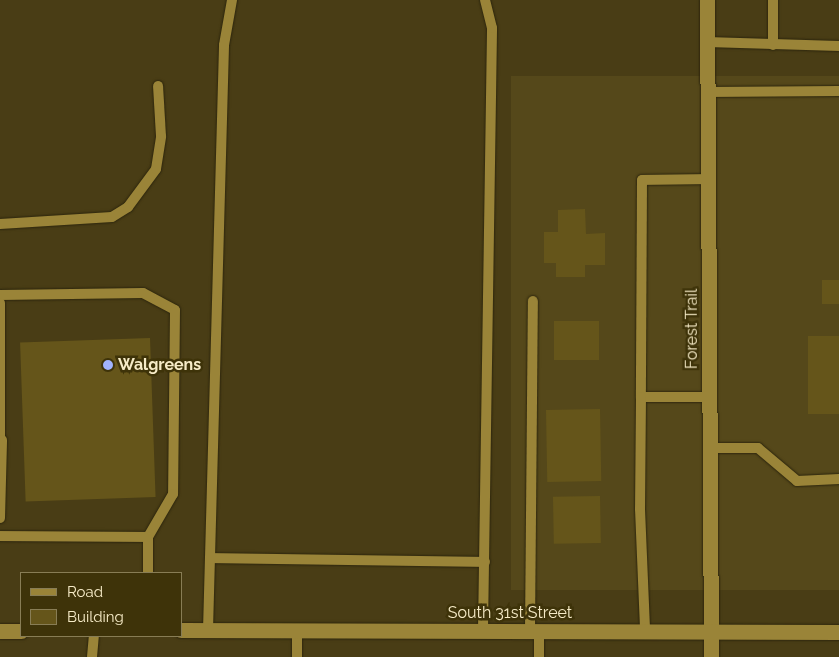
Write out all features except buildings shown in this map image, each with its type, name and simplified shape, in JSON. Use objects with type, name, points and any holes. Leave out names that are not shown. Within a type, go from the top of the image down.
[{"type":"main road","name":"Forest Trail","points":[[707,0],[712,657]]},
{"type":"main road","name":"South 31st Street","points":[[182,630],[711,630],[839,632]]},
{"type":"main road","points":[[0,631],[20,631]]},
{"type":"lane","points":[[208,630],[224,45],[232,0]]},
{"type":"lane","points":[[483,630],[492,28],[485,0]]},
{"type":"lane","points":[[773,0],[773,45]]},
{"type":"lane","points":[[707,42],[839,46]]},
{"type":"lane","points":[[0,224],[112,217],[128,207],[156,169],[161,136],[158,86]]},
{"type":"lane","points":[[707,92],[839,91]]},
{"type":"lane","points":[[645,630],[640,510],[642,180],[708,179]]},
{"type":"lane","points":[[0,295],[143,292],[175,310],[173,494],[148,537],[148,572]]},
{"type":"lane","points":[[533,301],[535,630],[539,657]]},
{"type":"lane","points":[[0,303],[0,518]]},
{"type":"lane","points":[[641,397],[710,397]]},
{"type":"lane","points":[[710,448],[758,448],[797,481],[839,479]]},
{"type":"lane","points":[[0,536],[148,537]]},
{"type":"lane","points":[[211,558],[485,562]]},
{"type":"lane","points":[[297,630],[297,657]]},
{"type":"lane","points":[[92,657],[94,637]]},
{"type":"shaded area","points":[[511,76],[839,76],[839,590],[511,590]]},
{"type":"place","name":"Walgreens","points":[[108,365]]}]
